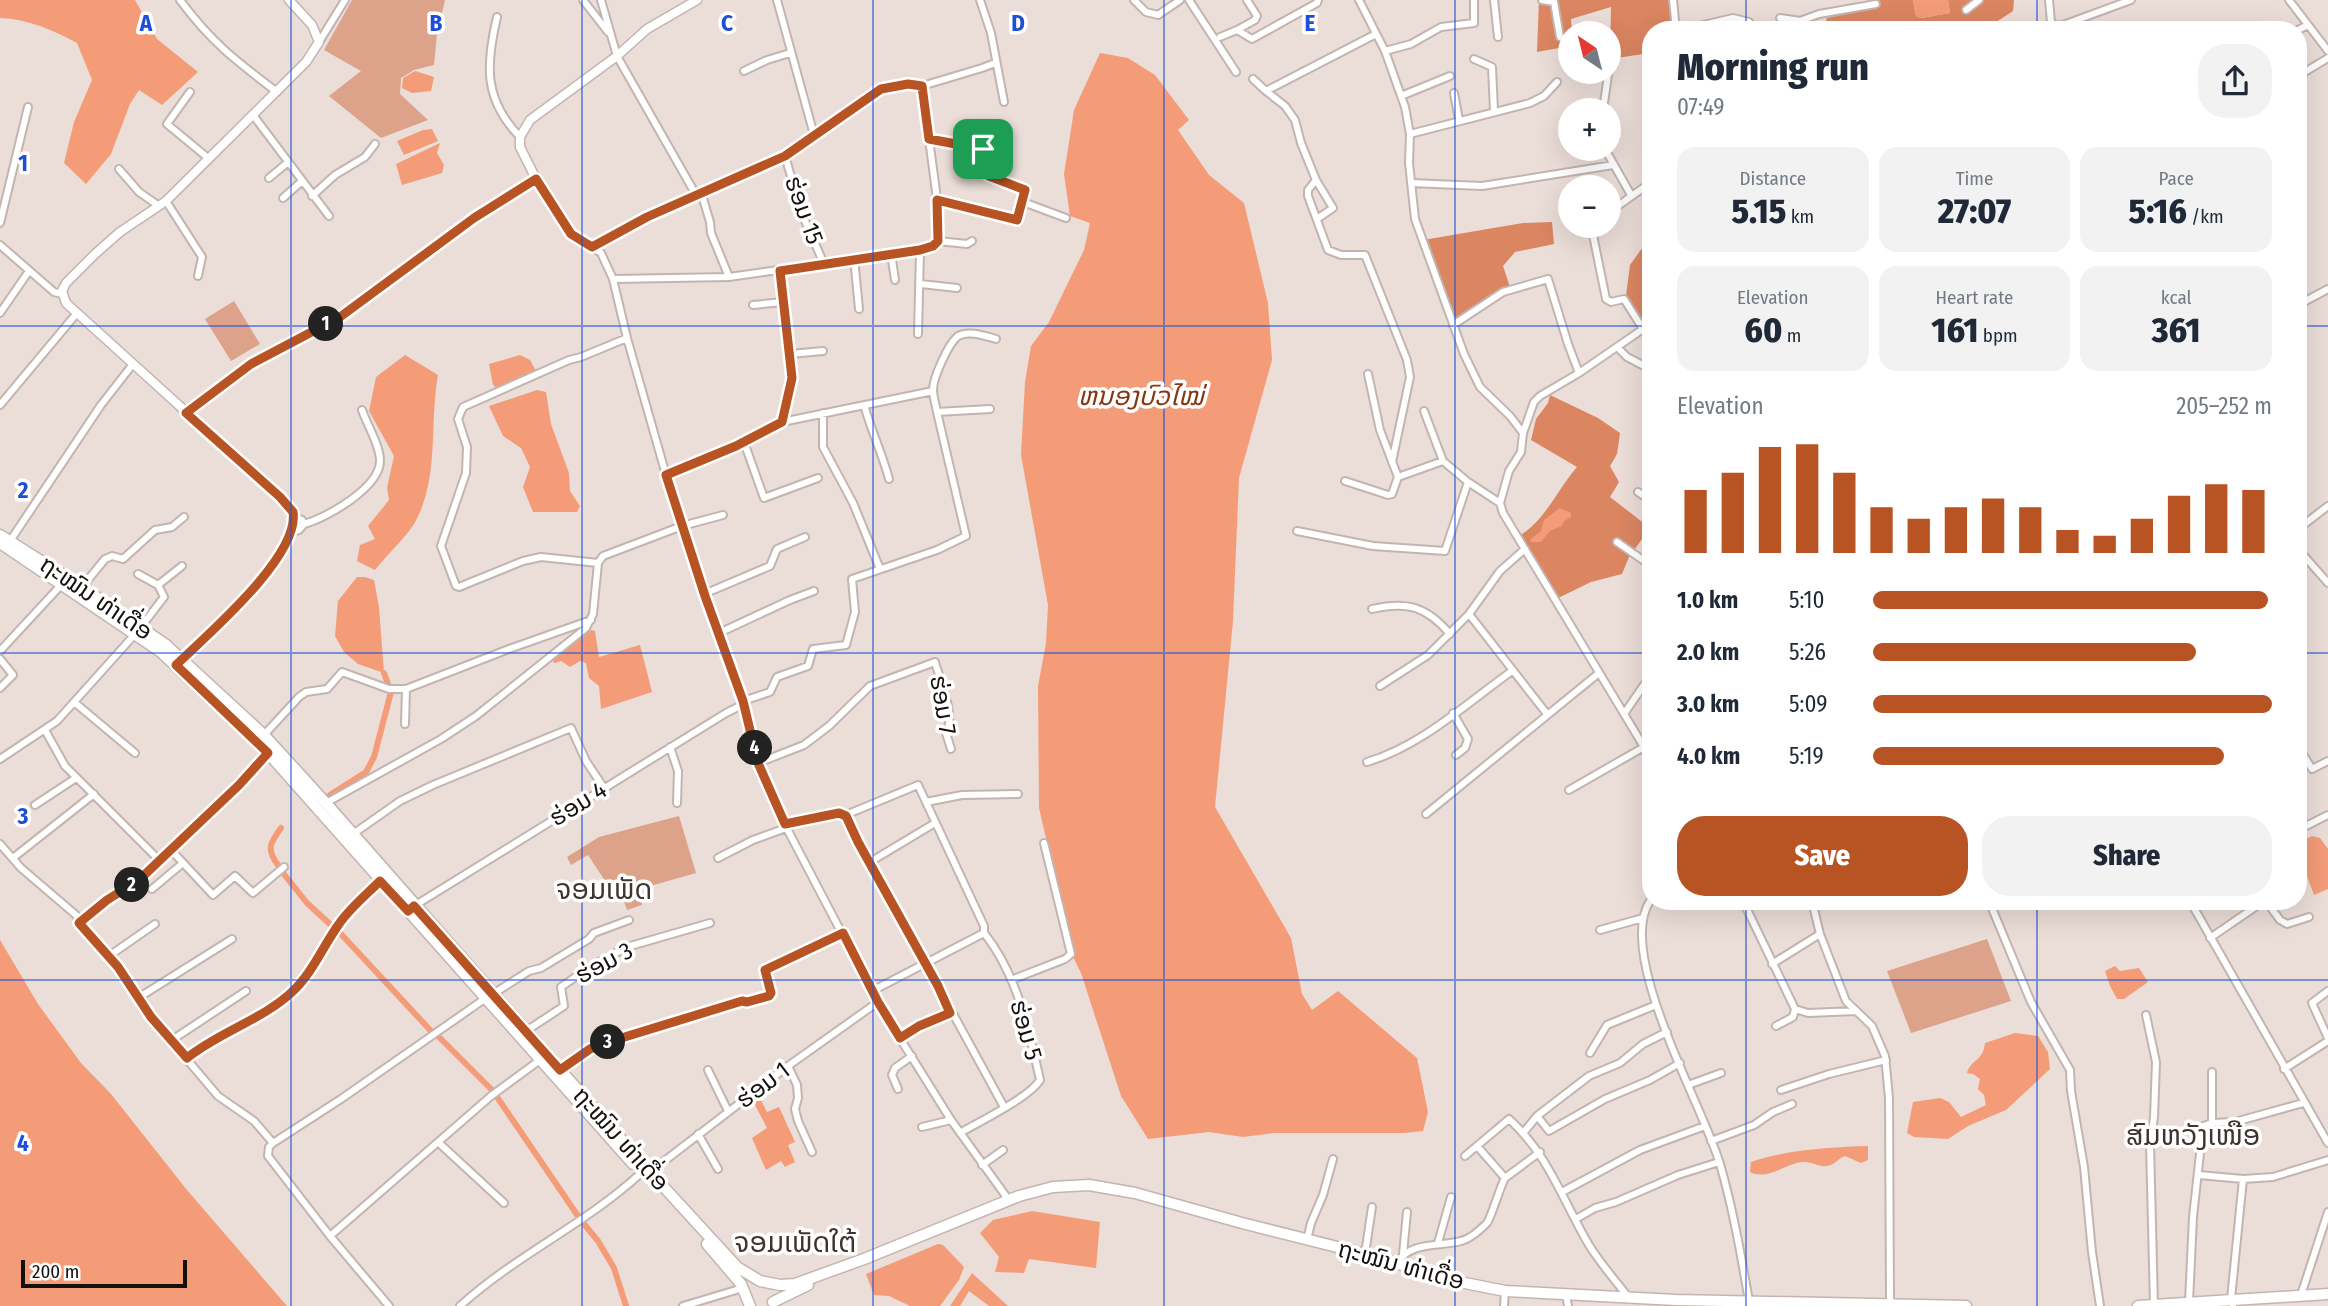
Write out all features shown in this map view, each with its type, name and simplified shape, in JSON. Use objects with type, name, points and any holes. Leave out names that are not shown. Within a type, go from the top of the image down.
[{"type":"main road","name":"ຖະໝົນ ທ່າເດື່ອ","points":[[0,535],[4,547],[138,630]]},
{"type":"main road","name":"ຖະໝົນ ທ່າເດື່ອ","points":[[4,547],[82,587],[179,662],[264,735],[353,834],[411,908],[489,996],[540,1060],[737,1267],[765,1282],[795,1284],[856,1262],[1008,1199],[1053,1187],[1105,1186],[1307,1240],[1400,1259],[1460,1282],[1567,1301],[1628,1297],[1966,1306]]},
{"type":"main road","name":"ຖະໝົນ ທ່າເດື່ອ","points":[[179,662],[268,753],[380,881],[411,908]]},
{"type":"main road","name":"ຖະໝົນ ທ່າເດື່ອ","points":[[489,996],[526,1031],[727,1267],[744,1290],[750,1306]]},
{"type":"main road","name":"ຖະໝົນ ທ່າເດື່ອ","points":[[772,1304],[856,1262]]},
{"type":"main road","points":[[744,1290],[749,1285],[765,1282],[775,1292],[772,1304]]},
{"type":"main road","points":[[2138,1306],[2189,1302],[2232,1303],[2328,1294]]},
{"type":"street","points":[[180,0],[200,28],[221,49],[276,92]]},
{"type":"street","points":[[289,0],[312,25],[320,42]]},
{"type":"street","points":[[179,662],[277,561],[294,517],[290,507],[66,303],[62,294],[66,283],[94,254],[162,203],[306,62],[345,0]]},
{"type":"street","points":[[583,0],[609,34]]},
{"type":"street","points":[[601,0],[617,56],[698,193],[729,277]]},
{"type":"street","points":[[520,137],[530,120],[617,56],[647,29],[697,0]]},
{"type":"street","points":[[777,0],[814,135]]},
{"type":"street","points":[[980,0],[990,33],[1003,102]]},
{"type":"street","points":[[1134,0],[1146,12],[1158,15],[1180,0]]},
{"type":"street","points":[[1189,0],[1236,72]]},
{"type":"street","points":[[1220,37],[1255,20],[1257,16],[1247,0]]},
{"type":"street","points":[[1237,30],[1252,39],[1318,0]]},
{"type":"street","points":[[1359,0],[1385,51],[1401,96],[1410,134],[1415,219],[1453,325],[1480,387],[1510,416],[1523,433]]},
{"type":"street","points":[[1385,51],[1405,46],[1441,27],[1474,23],[1474,0]]},
{"type":"street","points":[[1494,0],[1498,37]]},
{"type":"street","points":[[1542,0],[1554,2],[1558,25]]},
{"type":"street","points":[[1673,0],[1675,21]]},
{"type":"street","points":[[1966,10],[1979,0]]},
{"type":"street","points":[[2049,0],[2050,21]]},
{"type":"street","points":[[2074,21],[2131,0]]},
{"type":"street","points":[[2289,0],[2306,21]]},
{"type":"street","points":[[1802,21],[1819,14],[1876,4]]},
{"type":"street","points":[[497,16],[489,52],[489,75],[497,106],[520,137],[522,155],[571,234],[604,257],[613,279],[627,338],[682,526],[743,703],[758,763],[785,826],[878,1002],[951,1121],[1008,1199]]},
{"type":"street","points":[[1720,21],[1733,18],[1745,21]]},
{"type":"street","points":[[1780,18],[1795,21]]},
{"type":"street","points":[[2308,24],[2328,51]]},
{"type":"street","points":[[1266,91],[1376,34]]},
{"type":"street","points":[[744,71],[790,53]]},
{"type":"street","points":[[2307,71],[2328,58]]},
{"type":"street","points":[[1474,59],[1492,67],[1494,111]]},
{"type":"street","points":[[592,247],[647,217],[785,156],[881,89],[897,85],[922,86],[995,63]]},
{"type":"street","points":[[1401,96],[1450,76]]},
{"type":"street","points":[[1253,79],[1285,106],[1295,120],[1316,180],[1334,208],[1317,219]]},
{"type":"street","points":[[1410,134],[1537,101],[1557,82]]},
{"type":"street","points":[[613,279],[729,277],[933,246],[938,241],[937,200],[922,86]]},
{"type":"street","points":[[190,92],[167,124],[208,158]]},
{"type":"street","points":[[1454,93],[1459,120]]},
{"type":"street","points":[[0,223],[28,107]]},
{"type":"street","points":[[253,115],[329,216]]},
{"type":"street","points":[[929,139],[983,149],[988,157],[989,176],[1023,189],[1025,193],[1015,221],[937,200]]},
{"type":"street","points":[[312,196],[335,175],[365,157],[375,144]]},
{"type":"street","name":"ຮ່ອມ 15","points":[[785,156],[802,214],[824,264]]},
{"type":"street","points":[[1611,161],[1631,195]]},
{"type":"street","points":[[269,178],[287,163]]},
{"type":"street","points":[[1411,183],[1482,186],[1613,165]]},
{"type":"street","points":[[119,169],[139,191],[162,203],[202,257],[198,276]]},
{"type":"street","points":[[186,413],[251,364],[340,317],[485,211],[536,179]]},
{"type":"street","points":[[1316,180],[1308,190],[1308,197],[1328,250],[1341,255],[1365,255],[1407,360],[1410,377],[1392,462]]},
{"type":"street","points":[[283,198],[301,181]]},
{"type":"street","points":[[1621,203],[1642,188]]},
{"type":"street","points":[[1023,202],[1066,218]]},
{"type":"street","points":[[1594,238],[1606,299],[1611,302],[1623,299],[1642,325]]},
{"type":"street","points":[[938,241],[967,244],[972,241]]},
{"type":"street","points":[[0,245],[54,292],[62,294]]},
{"type":"street","points":[[918,334],[920,250]]},
{"type":"street","points":[[891,253],[895,280]]},
{"type":"street","points":[[854,258],[859,309]]},
{"type":"street","points":[[0,313],[29,271]]},
{"type":"street","points":[[780,271],[792,378],[782,422]]},
{"type":"street","points":[[1453,325],[1503,292],[1548,279],[1579,373]]},
{"type":"street","points":[[921,284],[957,288]]},
{"type":"street","points":[[2307,300],[2328,289]]},
{"type":"street","points":[[753,305],[783,302]]},
{"type":"street","points":[[0,405],[77,313]]},
{"type":"street","points":[[1642,333],[1548,390],[1534,402],[1523,433],[1521,452],[1509,471],[1500,503],[1503,513],[1642,744]]},
{"type":"street","points":[[823,413],[823,447],[853,503],[880,569],[937,551],[966,536],[937,412],[933,391],[935,378],[952,343],[959,336],[972,334],[996,339]]},
{"type":"street","points":[[598,563],[541,558],[523,561],[457,587],[442,552],[442,541],[466,473],[467,447],[458,419],[463,407],[569,360],[581,358],[627,338]]},
{"type":"street","points":[[1618,348],[1627,358],[1642,365]]},
{"type":"street","points":[[790,355],[823,351]]},
{"type":"street","points":[[4,547],[101,405],[133,364]]},
{"type":"street","points":[[1345,481],[1388,495],[1394,491],[1398,477],[1380,430],[1367,374]]},
{"type":"street","points":[[666,475],[744,442],[782,422],[933,391]]},
{"type":"street","points":[[864,405],[889,479]]},
{"type":"street","points":[[937,412],[990,409]]},
{"type":"street","points":[[290,533],[351,499],[371,483],[379,470],[380,457],[362,410]]},
{"type":"street","points":[[1424,411],[1443,461],[1500,503]]},
{"type":"street","points":[[744,442],[764,498],[818,478]]},
{"type":"street","points":[[1398,477],[1443,461]]},
{"type":"street","points":[[1297,531],[1373,547],[1441,552],[1447,548],[1468,482]]},
{"type":"street","points":[[1638,492],[1642,495]]},
{"type":"street","points":[[2307,522],[2328,506]]},
{"type":"street","points":[[326,803],[441,739],[476,716],[586,628],[591,620],[598,563],[603,556],[682,526],[723,515]]},
{"type":"street","points":[[82,587],[105,559],[112,556],[123,559],[155,530],[172,527],[184,516]]},
{"type":"street","points":[[294,517],[302,520],[304,524]]},
{"type":"street","points":[[704,594],[770,566],[777,549],[805,537]]},
{"type":"street","points":[[1617,542],[1642,559]]},
{"type":"street","points":[[1380,686],[1428,655],[1469,614],[1493,580],[1525,549]]},
{"type":"street","points":[[2307,559],[2328,583]]},
{"type":"street","points":[[159,585],[182,566]]},
{"type":"street","name":"ຮ່ອມ 4","points":[[411,908],[726,713],[770,692],[776,678],[808,666],[813,649],[846,645],[855,612],[852,579],[880,569]]},
{"type":"street","points":[[0,759],[45,730],[74,702],[164,597],[159,585],[138,574]]},
{"type":"street","points":[[0,651],[63,583]]},
{"type":"street","points":[[719,633],[790,600],[814,592]]},
{"type":"street","points":[[1372,609],[1409,606],[1421,609],[1450,634]]},
{"type":"street","points":[[1469,614],[1547,714]]},
{"type":"street","points":[[264,735],[299,696],[306,692],[327,689],[342,672],[389,689],[407,689],[591,620]]},
{"type":"street","points":[[0,659],[13,675],[0,688]]},
{"type":"street","name":"ຮ່ອມ 7","points":[[758,763],[804,745],[829,726],[870,686],[935,662],[950,715],[951,725],[946,733],[951,749]]},
{"type":"street","points":[[1367,762],[1386,756],[1416,739],[1512,671]]},
{"type":"street","points":[[1426,814],[1599,673]]},
{"type":"street","points":[[1624,714],[1642,688]]},
{"type":"street","points":[[405,723],[407,689]]},
{"type":"street","points":[[74,702],[135,753]]},
{"type":"street","points":[[1453,713],[1468,739],[1465,747],[1456,755]]},
{"type":"street","points":[[353,834],[411,795],[571,728],[586,761],[604,788]]},
{"type":"street","points":[[45,730],[58,755],[76,778],[160,861]]},
{"type":"street","points":[[670,747],[678,771],[677,803]]},
{"type":"street","points":[[1569,790],[1642,748]]},
{"type":"street","points":[[79,923],[107,900],[139,880],[268,753]]},
{"type":"street","points":[[2307,761],[2312,769],[2328,761]]},
{"type":"street","points":[[35,805],[76,778]]},
{"type":"street","points":[[846,816],[918,785],[926,802],[962,795],[1018,794]]},
{"type":"street","points":[[13,858],[94,794]]},
{"type":"street","name":"ຮ່ອມ 5","points":[[926,802],[984,926],[984,933],[1011,980],[1029,1029],[1040,1080],[1036,1086],[960,1133]]},
{"type":"street","points":[[718,858],[785,826],[839,813],[846,816],[950,1013],[1004,1107]]},
{"type":"street","points":[[2307,826],[2328,816]]},
{"type":"street","points":[[870,862],[934,823]]},
{"type":"street","points":[[1011,980],[1065,959],[1071,954],[1044,843]]},
{"type":"street","points":[[0,844],[44,889],[76,915],[79,923],[109,956],[138,998],[218,1096],[254,1121],[273,1143]]},
{"type":"street","points":[[172,850],[213,895],[235,876],[253,893],[284,867]]},
{"type":"street","points":[[152,889],[183,863]]},
{"type":"street","points":[[187,1058],[200,1047],[272,1006],[292,991],[344,917],[380,881]]},
{"type":"street","points":[[1646,910],[1643,918],[1643,945],[1647,976],[1719,1162],[1736,1225],[1749,1301]]},
{"type":"street","points":[[1746,910],[1795,1009],[1793,1017],[1776,1026]]},
{"type":"street","points":[[1814,910],[1820,934],[1846,1001],[1872,1026],[1886,1060],[1889,1098],[1886,1304]]},
{"type":"street","points":[[1993,910],[2031,1002],[2070,1070],[2100,1306]]},
{"type":"street","points":[[2195,910],[2328,1143]]},
{"type":"street","points":[[2210,938],[2252,910]]},
{"type":"street","points":[[2272,910],[2287,924],[2309,917]]},
{"type":"street","points":[[1600,930],[1643,918]]},
{"type":"street","points":[[389,1306],[268,1156],[269,1147],[528,971],[541,968],[589,939],[594,933],[629,919]]},
{"type":"street","name":"ຮ່ອມ 3","points":[[526,1031],[564,1006],[561,987],[590,967],[633,945],[710,923]]},
{"type":"street","points":[[109,956],[155,924]]},
{"type":"street","points":[[560,1070],[590,1049],[605,1043],[742,1001],[771,995],[766,969],[843,933]]},
{"type":"street","points":[[872,990],[984,933]]},
{"type":"street","points":[[1772,964],[1820,934]]},
{"type":"street","points":[[138,998],[232,939]]},
{"type":"street","points":[[172,1040],[246,991]]},
{"type":"street","points":[[2284,1069],[2328,1040],[2312,1003],[2328,991]]},
{"type":"street","name":"ຮ່ອມ 1","points":[[460,1306],[490,1279],[615,1197],[788,1066],[878,1002]]},
{"type":"street","points":[[1590,1053],[1607,1025],[1656,1005]]},
{"type":"street","points":[[1795,1009],[1808,1013],[1856,1011]]},
{"type":"street","points":[[900,1038],[919,1026],[950,1013]]},
{"type":"street","points":[[2146,1015],[2156,1062],[2150,1144],[2157,1306]]},
{"type":"street","points":[[1524,1132],[1538,1116],[1588,1076],[1620,1063],[1643,1044],[1667,1032]]},
{"type":"street","points":[[898,1089],[892,1075],[895,1068],[912,1056]]},
{"type":"street","points":[[330,1236],[491,1096],[540,1060]]},
{"type":"street","points":[[1781,1090],[1829,1074],[1886,1060]]},
{"type":"street","points":[[1538,1116],[1549,1131],[1680,1063]]},
{"type":"street","points":[[788,1066],[797,1085],[795,1110],[798,1121],[812,1152]]},
{"type":"street","points":[[708,1070],[728,1111]]},
{"type":"street","points":[[2213,1072],[2213,1123]]},
{"type":"street","points":[[1688,1085],[1721,1073]]},
{"type":"street","points":[[2189,1302],[2191,1250],[2203,1126],[2235,1122],[2303,1103]]},
{"type":"street","points":[[1711,1141],[1754,1125],[1773,1112],[1792,1104]]},
{"type":"street","points":[[1465,1156],[1509,1119],[1540,1152],[1590,1247],[1628,1297]]},
{"type":"street","points":[[922,1127],[951,1121]]},
{"type":"street","points":[[1562,1192],[1640,1150],[1705,1125]]},
{"type":"street","points":[[698,1134],[718,1169]]},
{"type":"street","points":[[439,1143],[504,1203]]},
{"type":"street","points":[[1477,1146],[1505,1178]]},
{"type":"street","points":[[982,1165],[1003,1150]]},
{"type":"street","points":[[1400,1259],[1438,1243],[1464,1241],[1489,1221],[1496,1196],[1505,1178],[1540,1152]]},
{"type":"street","points":[[1307,1240],[1333,1159]]},
{"type":"street","points":[[2199,1175],[2243,1179],[2284,1175],[2328,1160]]},
{"type":"street","points":[[1576,1219],[1595,1208],[1616,1202],[1660,1182],[1719,1162]]},
{"type":"street","points":[[2232,1303],[2243,1179]]},
{"type":"street","points":[[1438,1243],[1451,1196]]},
{"type":"street","points":[[1366,1254],[1372,1206]]},
{"type":"street","points":[[1400,1259],[1407,1212]]},
{"type":"street","points":[[2301,1295],[2328,1212]]},
{"type":"street","points":[[683,1306],[744,1290]]},
{"type":"street","points":[[1504,1306],[1505,1291]]},
{"type":"shaded area","points":[[352,0],[445,0],[437,34],[434,65],[414,70],[401,78],[400,94],[428,120],[381,138],[329,96],[361,71],[324,50]]},
{"type":"shaded area","points":[[1539,0],[1671,0],[1674,21],[1642,21],[1642,54],[1621,57],[1621,21],[1611,21],[1611,7],[1571,21],[1558,21],[1558,48],[1537,52]]},
{"type":"shaded area","points":[[1869,0],[1913,0],[1916,16],[1921,18],[1950,13],[1948,0],[2014,0],[2013,11],[1998,21],[1826,21],[1827,18],[1870,9]]},
{"type":"shaded area","points":[[1552,222],[1554,244],[1515,252],[1503,266],[1511,290],[1453,325],[1423,240],[1523,223]]},
{"type":"shaded area","points":[[1642,248],[1642,321],[1639,323],[1626,296],[1630,265]]},
{"type":"shaded area","points":[[234,301],[260,344],[231,361],[205,319]]},
{"type":"shaded area","points":[[1550,395],[1598,418],[1620,433],[1617,454],[1610,466],[1619,482],[1610,497],[1642,522],[1642,539],[1629,557],[1622,574],[1591,582],[1556,599],[1517,537],[1543,515],[1577,467],[1531,440],[1536,419],[1548,403]]},
{"type":"shaded area","points":[[679,816],[696,873],[640,889],[642,905],[627,910],[624,901],[619,902],[588,855],[571,865],[567,857],[599,837]]},
{"type":"shaded area","points":[[1987,939],[2011,1001],[1911,1033],[1887,971]]},
{"type":"water","points":[[0,0],[135,0],[157,39],[198,72],[162,105],[139,90],[130,104],[111,154],[86,184],[64,163],[74,122],[92,80],[77,43],[40,26],[0,18]]},
{"type":"water","points":[[1913,0],[1948,0],[1950,13],[1921,18],[1916,16]]},
{"type":"water","name":"ຫນອງບົວໄໝ່","points":[[1100,53],[1128,58],[1155,75],[1189,120],[1178,130],[1209,175],[1244,203],[1268,303],[1272,360],[1239,478],[1233,621],[1215,807],[1291,938],[1302,994],[1312,1010],[1338,991],[1417,1058],[1428,1112],[1423,1131],[1274,1133],[1243,1137],[1209,1132],[1148,1139],[1121,1096],[1074,959],[1039,808],[1038,686],[1046,643],[1048,605],[1021,455],[1025,382],[1031,346],[1049,322],[1084,250],[1090,223],[1070,216],[1064,174],[1074,110]]},
{"type":"water","points":[[415,71],[434,77],[431,91],[412,93],[402,88],[403,78]]},
{"type":"water","points":[[432,129],[438,141],[404,155],[397,141]]},
{"type":"water","points":[[440,143],[437,153],[444,165],[442,173],[402,185],[396,164]]},
{"type":"water","points":[[405,355],[438,375],[431,470],[422,507],[414,524],[375,570],[357,561],[360,545],[375,539],[368,526],[389,500],[387,488],[394,456],[369,411],[376,377]]},
{"type":"water","points":[[520,355],[530,360],[536,371],[498,389],[493,385],[489,364]]},
{"type":"water","points":[[537,390],[546,392],[551,424],[569,473],[570,491],[580,506],[577,512],[533,512],[523,487],[530,467],[521,448],[503,436],[489,406]]},
{"type":"water","points":[[1560,508],[1571,513],[1571,517],[1564,521],[1562,526],[1550,531],[1541,542],[1531,542],[1541,531],[1544,520]]},
{"type":"water","points":[[357,577],[374,580],[384,673],[358,664],[344,652],[335,636],[338,601]]},
{"type":"water","points":[[591,630],[595,631],[599,657],[640,645],[652,692],[601,709],[599,686],[589,678],[586,663],[580,661],[570,667],[561,661],[554,663],[551,656]]},
{"type":"water","points":[[2312,836],[2320,838],[2328,849],[2328,889],[2314,895],[2307,876],[2307,838]]},
{"type":"water","points":[[0,940],[38,1004],[81,1063],[111,1094],[187,1190],[287,1306],[0,1306]]},
{"type":"water","points":[[2115,966],[2120,971],[2139,968],[2148,982],[2124,999],[2117,999],[2105,971]]},
{"type":"water","points":[[2015,1033],[2038,1036],[2048,1052],[2050,1069],[2006,1110],[1968,1126],[1948,1139],[1914,1137],[1907,1133],[1913,1102],[1940,1098],[1949,1102],[1961,1117],[1986,1105],[1984,1095],[1978,1089],[1980,1079],[1967,1073],[1982,1054],[1985,1043]]},
{"type":"water","points":[[759,1096],[767,1112],[779,1107],[795,1142],[788,1145],[795,1162],[785,1167],[781,1161],[766,1170],[752,1138],[767,1128],[752,1099]]},
{"type":"water","points":[[1868,1146],[1868,1160],[1861,1163],[1845,1156],[1827,1166],[1803,1162],[1770,1173],[1750,1172],[1751,1162],[1778,1155],[1824,1148]]},
{"type":"water","points":[[1032,1211],[1100,1222],[1096,1268],[1029,1259],[1024,1273],[995,1272],[999,1257],[980,1233],[993,1220]]},
{"type":"water","points":[[938,1244],[943,1245],[964,1267],[959,1280],[940,1306],[910,1306],[889,1296],[874,1295],[866,1274]]},
{"type":"water","points":[[972,1273],[1008,1306],[989,1306],[969,1291],[960,1306],[950,1306]]},
{"type":"waterway","points":[[384,673],[388,684]]},
{"type":"waterway","points":[[330,795],[366,772],[374,757],[391,692]]},
{"type":"waterway","points":[[278,865],[272,855],[271,846],[281,828]]},
{"type":"waterway","points":[[283,873],[307,903],[332,926]]},
{"type":"waterway","points":[[341,934],[431,1031]]},
{"type":"waterway","points":[[438,1036],[493,1091]]},
{"type":"waterway","points":[[497,1097],[580,1219]]},
{"type":"waterway","points":[[584,1224],[614,1268],[626,1306]]},
{"type":"district","name":"ຈອມເພັດ","points":[[604,889]]},
{"type":"district","name":"ສົມຫວັງເໜືອ","points":[[2193,1135]]},
{"type":"district","name":"ຈອມເພັດໃຕ້","points":[[795,1242]]},
{"type":"route","points":[[908,84],[922,86],[929,139],[983,149],[988,157],[989,176],[1025,190],[1017,220],[937,200],[938,241],[933,246],[780,271],[792,378],[782,422],[736,446],[666,475],[705,596],[743,701],[758,763],[785,824],[839,813],[846,816],[950,1013],[936,1017],[900,1038],[878,1002],[843,933],[765,970],[771,993],[769,996],[742,1001],[605,1043],[590,1049],[560,1070],[414,906],[408,911],[380,881],[336,927],[330,940],[292,991],[272,1006],[200,1047],[187,1058],[151,1017],[118,967],[79,923],[107,900],[139,880],[239,785],[268,753],[176,665],[277,561],[294,517],[290,507],[280,497],[186,413],[251,364],[340,317],[474,218],[536,179],[571,234],[592,247],[647,217],[785,156],[847,111],[888,87],[908,84]]}]
